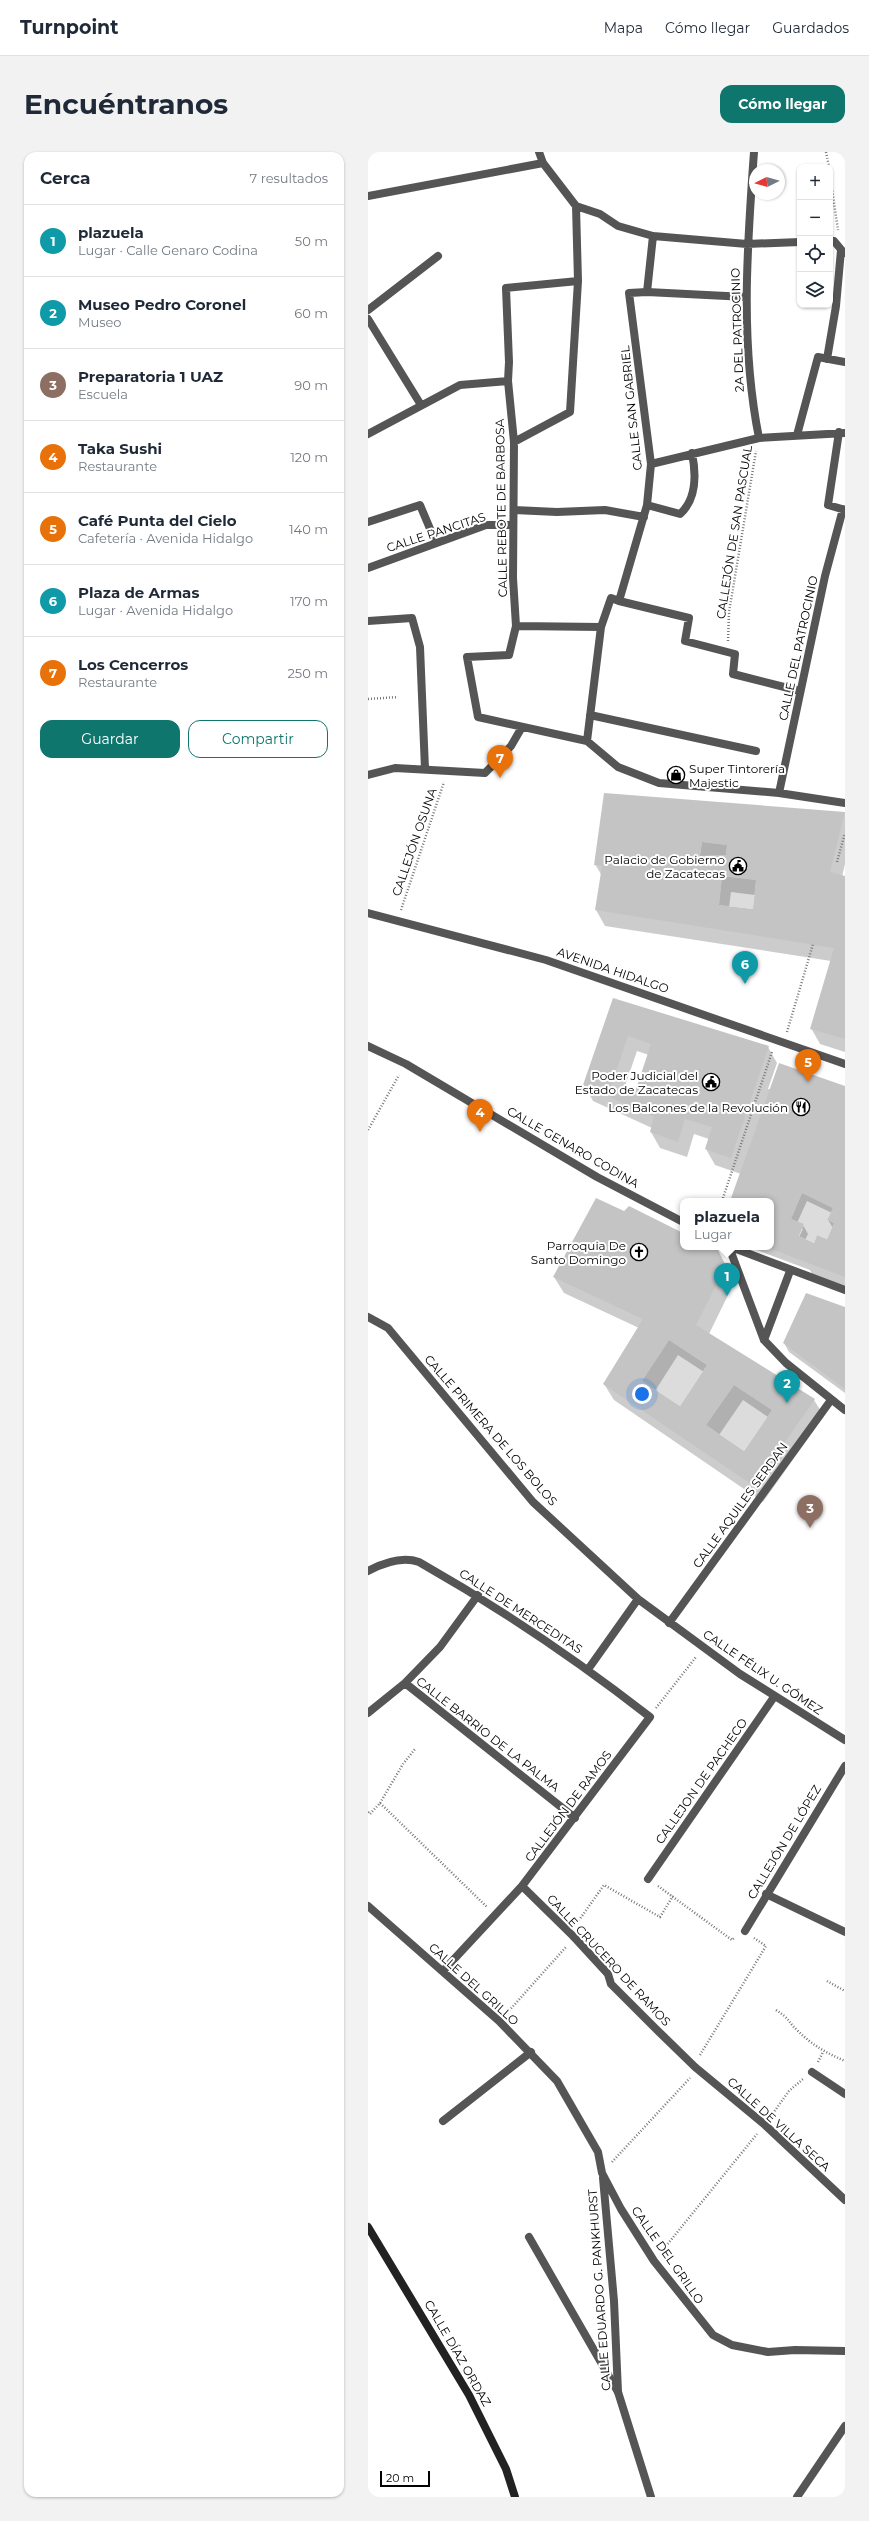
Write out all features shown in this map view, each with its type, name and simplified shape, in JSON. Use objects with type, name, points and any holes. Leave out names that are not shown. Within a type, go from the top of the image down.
[{"type":"main road","name":"CALLE DÍAZ ORDAZ","points":[[368,2227],[469,2395],[506,2469],[515,2497]]},
{"type":"street","points":[[540,152],[543,163],[576,206],[600,214],[618,226],[653,236],[747,244],[797,242]]},
{"type":"street","name":"2A DEL PATROCINIO","points":[[754,152],[747,244],[746,297],[750,396],[759,438]]},
{"type":"street","points":[[370,196],[543,163]]},
{"type":"street","points":[[514,442],[570,412],[578,281],[576,206]]},
{"type":"street","points":[[653,236],[647,292],[746,297]]},
{"type":"street","points":[[827,359],[843,252],[833,241]]},
{"type":"street","points":[[368,310],[438,256]]},
{"type":"street","name":"CALLE REBOTE DE BARBOSA","points":[[522,727],[478,717],[469,676],[467,657],[509,656],[516,626],[513,525],[514,442],[508,381],[509,362],[506,288],[578,281]]},
{"type":"street","name":"CALLE SAN GABRIEL","points":[[619,601],[644,517],[651,464],[629,294],[647,292]]},
{"type":"street","points":[[836,306],[845,306]]},
{"type":"street","points":[[368,319],[421,405]]},
{"type":"street","points":[[797,435],[818,357],[845,362]]},
{"type":"street","points":[[368,434],[460,385],[508,381]]},
{"type":"street","points":[[651,464],[759,438],[842,432],[828,505],[844,509]]},
{"type":"street","points":[[646,505],[680,514],[687,508],[696,475],[692,453]]},
{"type":"street","points":[[368,522],[420,505],[436,543]]},
{"type":"street","name":"CALLE DEL PATROCINIO","points":[[779,793],[826,576],[844,509]]},
{"type":"street","points":[[514,510],[557,512],[605,510],[644,517]]},
{"type":"street","name":"CALLE PANCITAS","points":[[368,568],[486,525],[513,525]]},
{"type":"street","points":[[587,741],[601,627],[610,598],[689,618],[685,641],[731,653],[733,674],[800,691]]},
{"type":"street","points":[[368,621],[412,618],[420,647],[425,769]]},
{"type":"street","points":[[516,626],[601,627]]},
{"type":"street","points":[[590,716],[756,751]]},
{"type":"street","points":[[368,775],[395,768],[485,773],[510,746],[522,727],[587,741],[618,768],[659,782],[779,793],[845,803]]},
{"type":"street","name":"AVENIDA HIDALGO","points":[[368,914],[397,920],[546,960],[845,1064]]},
{"type":"street","name":"CALLE GENARO CODINA","points":[[368,1046],[406,1064],[597,1177],[680,1220]]},
{"type":"street","points":[[731,1250],[764,1340],[770,1349],[845,1410]]},
{"type":"street","points":[[738,1250],[790,1271],[845,1290]]},
{"type":"street","points":[[764,1340],[790,1271]]},
{"type":"street","name":"CALLE PRIMERA DE LOS BOLOS","points":[[368,1317],[388,1328],[533,1502],[638,1599],[669,1623]]},
{"type":"street","name":"CALLE AQUILES SERDAN","points":[[669,1623],[831,1400]]},
{"type":"street","name":"CALLE DE MERCEDITAS","points":[[368,1571],[383,1563],[411,1559],[478,1595],[589,1668],[650,1717]]},
{"type":"street","points":[[368,1713],[405,1683],[440,1647],[478,1595]]},
{"type":"street","points":[[589,1668],[638,1599]]},
{"type":"street","name":"CALLE FÉLIX U. GÓMEZ","points":[[669,1623],[774,1697],[845,1740]]},
{"type":"street","name":"CALLE BARRIO DE LA PALMA","points":[[405,1683],[575,1818]]},
{"type":"street","name":"CALLEJON DE PACHECO","points":[[648,1879],[774,1697]]},
{"type":"street","name":"CALLEJÓN DE RAMOS","points":[[443,1971],[496,1916],[522,1886],[650,1717]]},
{"type":"street","name":"CALLEJÓN DE LÓPEZ","points":[[745,1932],[766,1894],[845,1766]]},
{"type":"street","name":"CALLE CRUCERO DE RAMOS","points":[[522,1886],[572,1935],[608,1974],[611,1984],[695,2067]]},
{"type":"street","points":[[766,1894],[845,1932]]},
{"type":"street","name":"CALLE DEL GRILLO","points":[[368,1906],[499,2021],[531,2052],[557,2081],[598,2152],[602,2173],[621,2209],[654,2261],[694,2314],[713,2335],[732,2345],[768,2352],[795,2350],[845,2351]]},
{"type":"street","points":[[443,2121],[531,2052]]},
{"type":"street","name":"CALLE DE VILLA SECA","points":[[695,2067],[765,2125],[845,2200]]},
{"type":"street","points":[[812,2072],[845,2094]]},
{"type":"street","name":"CALLE EDUARDO G. PANKHURST","points":[[602,2173],[614,2301],[618,2392],[651,2497]]},
{"type":"street","points":[[530,2237],[618,2392]]},
{"type":"street","points":[[797,2497],[845,2426]]},
{"type":"path","points":[[826,152],[828,164]]},
{"type":"path","points":[[833,194],[843,252]]},
{"type":"path","name":"CALLEJÓN DE SAN PASCUAL","points":[[731,653],[729,612],[759,438]]},
{"type":"path","points":[[368,699],[398,697]]},
{"type":"path","name":"CALLEJÓN OSUNA","points":[[397,920],[448,770]]},
{"type":"path","points":[[837,862],[845,833]]},
{"type":"path","points":[[784,1043],[813,944]]},
{"type":"path","points":[[723,1198],[771,1054]]},
{"type":"path","points":[[368,1130],[406,1064]]},
{"type":"path","points":[[650,1717],[703,1648]]},
{"type":"path","points":[[368,1812],[370,1814],[380,1803],[403,1764],[415,1749]]},
{"type":"path","points":[[380,1803],[496,1916]]},
{"type":"path","points":[[648,1879],[674,1896],[732,1940],[745,1932]]},
{"type":"path","points":[[499,2021],[572,1935],[604,1885],[660,1917],[674,1896]]},
{"type":"path","points":[[602,2173],[644,2125],[687,2082],[702,2050],[766,1946]]},
{"type":"path","points":[[827,1981],[845,1991]]},
{"type":"path","points":[[776,2010],[789,2018],[797,2031],[824,2052],[845,2061]]},
{"type":"path","points":[[654,2261],[749,2141],[765,2125],[790,2091],[812,2072],[824,2052]]},
{"type":"shaded area","points":[[702,842],[727,845],[726,855],[700,856]]},
{"type":"shaded area","points":[[722,876],[756,880],[753,909],[719,905]]},
{"type":"shaded area","points":[[802,1193],[833,1208],[827,1220],[834,1223],[827,1239],[817,1235],[814,1243],[799,1236],[804,1225],[791,1219]]},
{"type":"shaded area","points":[[669,1340],[707,1365],[680,1406],[642,1381]]},
{"type":"shaded area","points":[[734,1385],[772,1410],[744,1451],[706,1425]]},
{"type":"building","points":[[604,793],[845,812],[830,872],[845,876],[845,1039],[810,1029],[834,948],[595,910],[602,866],[594,865]],"holes":[[[702,842],[727,845],[726,855],[700,856]],[[722,876],[756,880],[753,909],[719,905]]]},
{"type":"building","name":"Poder Judicial del Estado de Zacatecas","points":[[613,998],[769,1046],[731,1158],[705,1149],[712,1127],[685,1119],[678,1142],[650,1132],[654,1117],[583,1085]],"holes":[[[628,1036],[651,1044],[634,1095],[611,1086]]]},
{"type":"building","points":[[779,1063],[845,1086],[845,1277],[774,1250],[774,1198],[731,1198]],"holes":[[[802,1193],[833,1208],[827,1220],[834,1223],[827,1239],[817,1235],[814,1243],[799,1236],[804,1224],[791,1219]]]},
{"type":"building","points":[[596,1198],[624,1211],[629,1206],[680,1232],[680,1250],[718,1250],[726,1266],[696,1325],[815,1399],[754,1486],[603,1384],[643,1319],[553,1277]],"holes":[[[669,1340],[707,1365],[680,1406],[642,1381]],[[734,1385],[772,1410],[744,1451],[706,1425]]]},
{"type":"building","points":[[806,1293],[845,1307],[845,1389],[783,1343]]},
{"type":"place","name":"Super Tintorería Majestic","points":[[676,775]]},
{"type":"place","name":"Los Cencerros","points":[[500,778]]},
{"type":"place","name":"Palacio de Gobierno de Zacatecas","points":[[738,866]]},
{"type":"place","name":"Plaza de Armas","points":[[745,984]]},
{"type":"place","name":"Poder Judicial del Estado de Zacatecas","points":[[711,1082]]},
{"type":"place","name":"Café Punta del Cielo","points":[[808,1082]]},
{"type":"place","name":"Los Balcones de la Revolución","points":[[801,1107]]},
{"type":"place","name":"Taka Sushi","points":[[480,1132]]},
{"type":"place","name":"Parroquia De Santo Domingo","points":[[639,1252]]},
{"type":"place","name":"plazuela","points":[[727,1296]]},
{"type":"place","name":"Museo Pedro Coronel","points":[[787,1403]]},
{"type":"place","name":"Preparatoria 1 UAZ","points":[[810,1528]]}]
